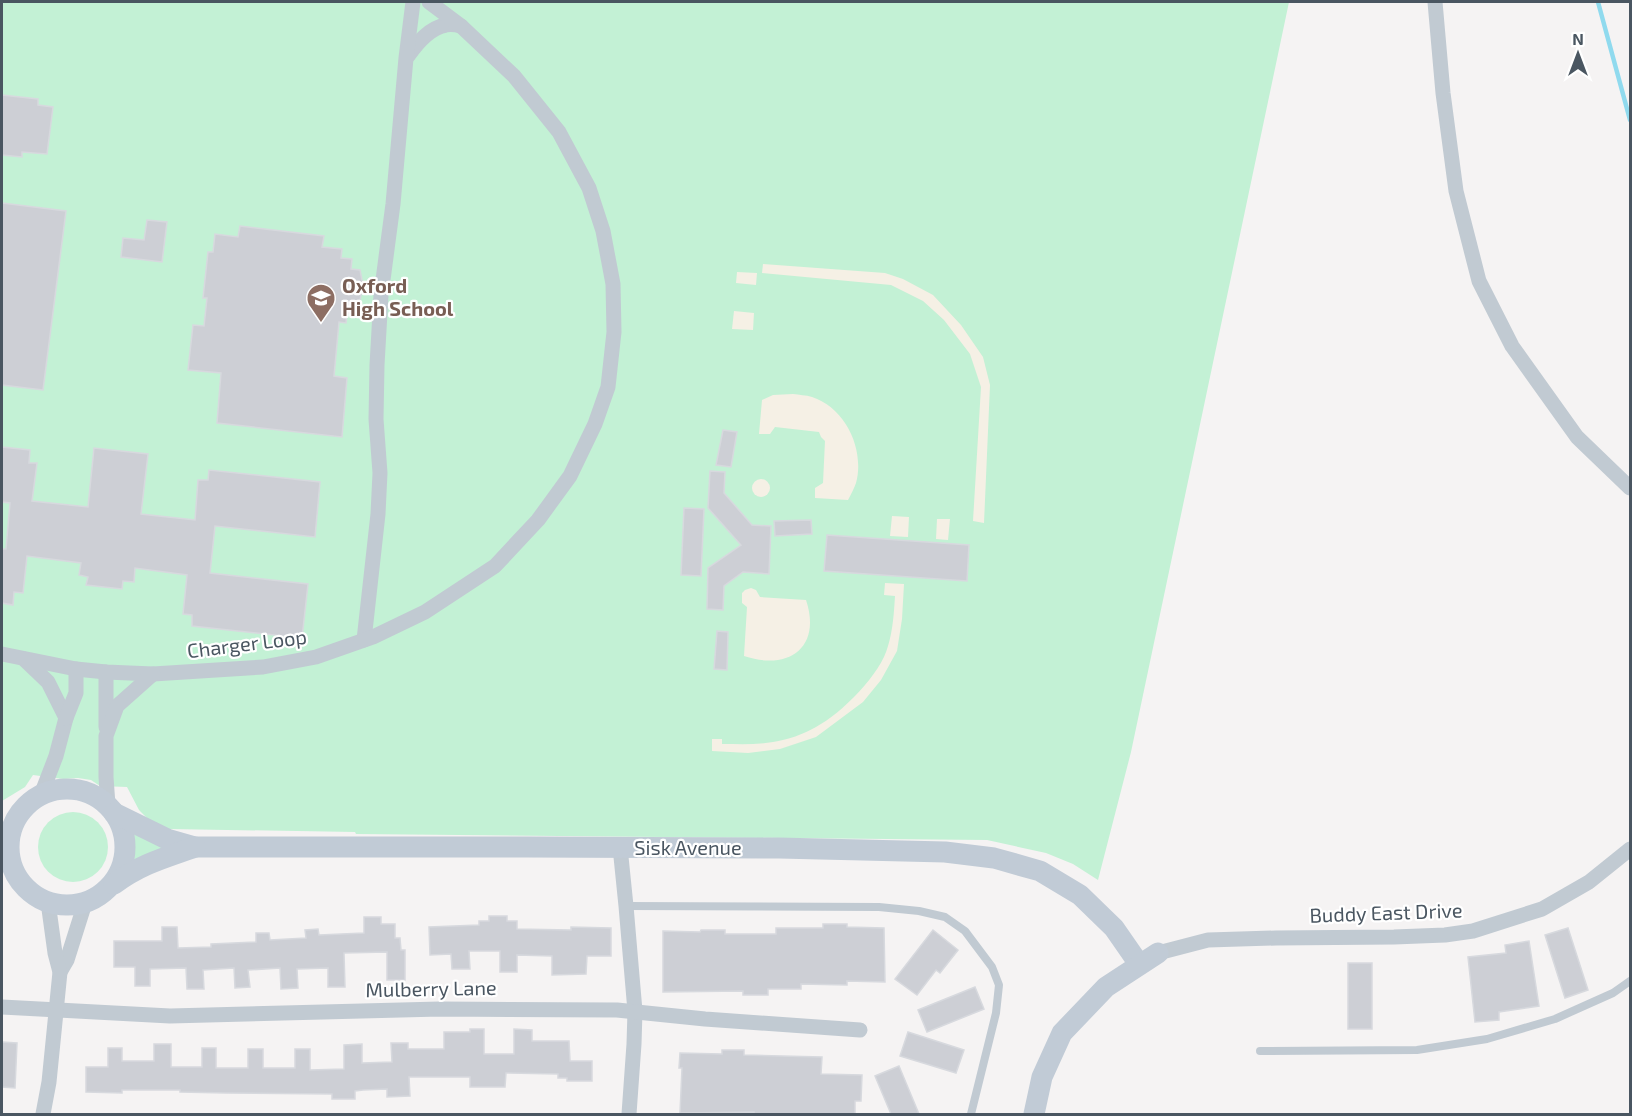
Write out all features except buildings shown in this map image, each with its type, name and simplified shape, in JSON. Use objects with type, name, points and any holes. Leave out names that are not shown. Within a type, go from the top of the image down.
[{"type":"street","points":[[364,640],[381,473],[376,398],[381,295],[393,204],[413,2]]},
{"type":"street","name":"Charger Loop","points":[[2,654],[76,669],[153,674],[263,667],[316,657],[364,640],[425,612],[495,566],[538,520],[570,476],[595,424],[608,387],[614,332],[613,284],[603,231],[590,188],[559,132],[514,76],[461,26],[429,2]]},
{"type":"street","points":[[1435,2],[1443,93],[1456,191],[1479,281],[1512,346],[1570,428],[1630,488]]},
{"type":"street","points":[[406,58],[419,41],[430,32],[446,25],[461,26]]},
{"type":"street","points":[[24,658],[48,682],[66,718]]},
{"type":"street","points":[[60,972],[68,960],[85,903],[67,905],[48,902],[25,888],[7,864],[9,819],[41,795],[76,693],[76,669]]},
{"type":"street","points":[[106,672],[106,777],[111,809],[123,831],[125,850],[121,869],[111,886]]},
{"type":"street","points":[[106,736],[117,706],[153,674]]},
{"type":"street","name":"Sisk Avenue","points":[[41,795],[58,790],[76,790],[93,795],[111,809],[167,839],[195,847],[779,848],[945,852],[994,858],[1040,871],[1080,895],[1114,928],[1139,964]]},
{"type":"street","name":"Sisk Avenue","points":[[85,903],[99,896],[130,872],[148,863],[195,847]]},
{"type":"street","points":[[620,847],[627,906],[634,1011],[629,1114]]},
{"type":"street","name":"Buddy East Drive","points":[[1158,953],[1208,940],[1445,935],[1473,931],[1542,909],[1589,882],[1630,849]]},
{"type":"street","points":[[43,1114],[49,1082],[60,972],[48,902]]},
{"type":"street","points":[[1034,1114],[1042,1077],[1062,1033],[1106,987],[1158,953]]},
{"type":"street","name":"Mulberry Lane","points":[[2,1007],[170,1016],[492,1008],[617,1010],[860,1030]]},
{"type":"lane","points":[[627,906],[879,908],[919,911],[945,917],[965,931],[992,968],[999,985],[996,1013],[971,1114]]},
{"type":"lane","points":[[1260,1051],[1417,1050],[1487,1039],[1555,1019],[1613,993],[1630,981]]},
{"type":"green space","points":[[2,2],[1289,2],[1131,752],[1098,880],[1073,864],[1046,853],[987,840],[356,834],[355,832],[169,829],[150,821],[139,810],[127,787],[100,786],[91,780],[78,778],[63,779],[33,775],[25,787],[2,801]]},
{"type":"green space","points":[[73,812],[92,818],[102,828],[108,847],[102,866],[92,876],[73,882],[54,876],[44,866],[38,847],[44,828],[54,818]]},
{"type":"green space","points":[[9,826],[6,854],[2,852],[2,829]]},
{"type":"green space","points":[[125,829],[171,847],[122,874],[128,852]]},
{"type":"sand","points":[[763,264],[885,273],[903,279],[933,295],[961,325],[983,357],[990,385],[984,523],[973,521],[981,387],[970,354],[944,320],[923,301],[891,285],[762,273]]},
{"type":"sand","points":[[737,272],[757,273],[756,285],[736,283]]},
{"type":"sand","points":[[734,311],[754,313],[753,330],[732,329]]},
{"type":"sand","points":[[773,395],[810,396],[824,403],[843,420],[850,432],[858,457],[858,470],[856,483],[848,500],[815,498],[815,488],[823,483],[825,441],[819,432],[775,427],[770,434],[759,434],[762,400]]},
{"type":"sand","points":[[757,479],[765,479],[770,484],[768,495],[757,497],[752,492],[752,484]]},
{"type":"sand","points":[[892,516],[909,517],[908,537],[890,536]]},
{"type":"sand","points":[[937,519],[950,519],[948,540],[936,539]]},
{"type":"sand","points":[[885,583],[904,584],[897,651],[881,680],[863,702],[816,737],[780,749],[748,753],[712,751],[712,739],[722,739],[722,744],[754,744],[795,736],[826,721],[848,703],[869,680],[884,657],[888,646],[895,596],[884,595]]},
{"type":"sand","points":[[751,588],[756,590],[760,597],[806,600],[810,617],[809,631],[805,643],[798,652],[787,658],[774,660],[760,660],[744,656],[747,607],[742,603],[742,593]]},
{"type":"waterway","points":[[1598,2],[1630,120]]},
{"type":"place","name":"Oxford High School","points":[[321,324]]}]
